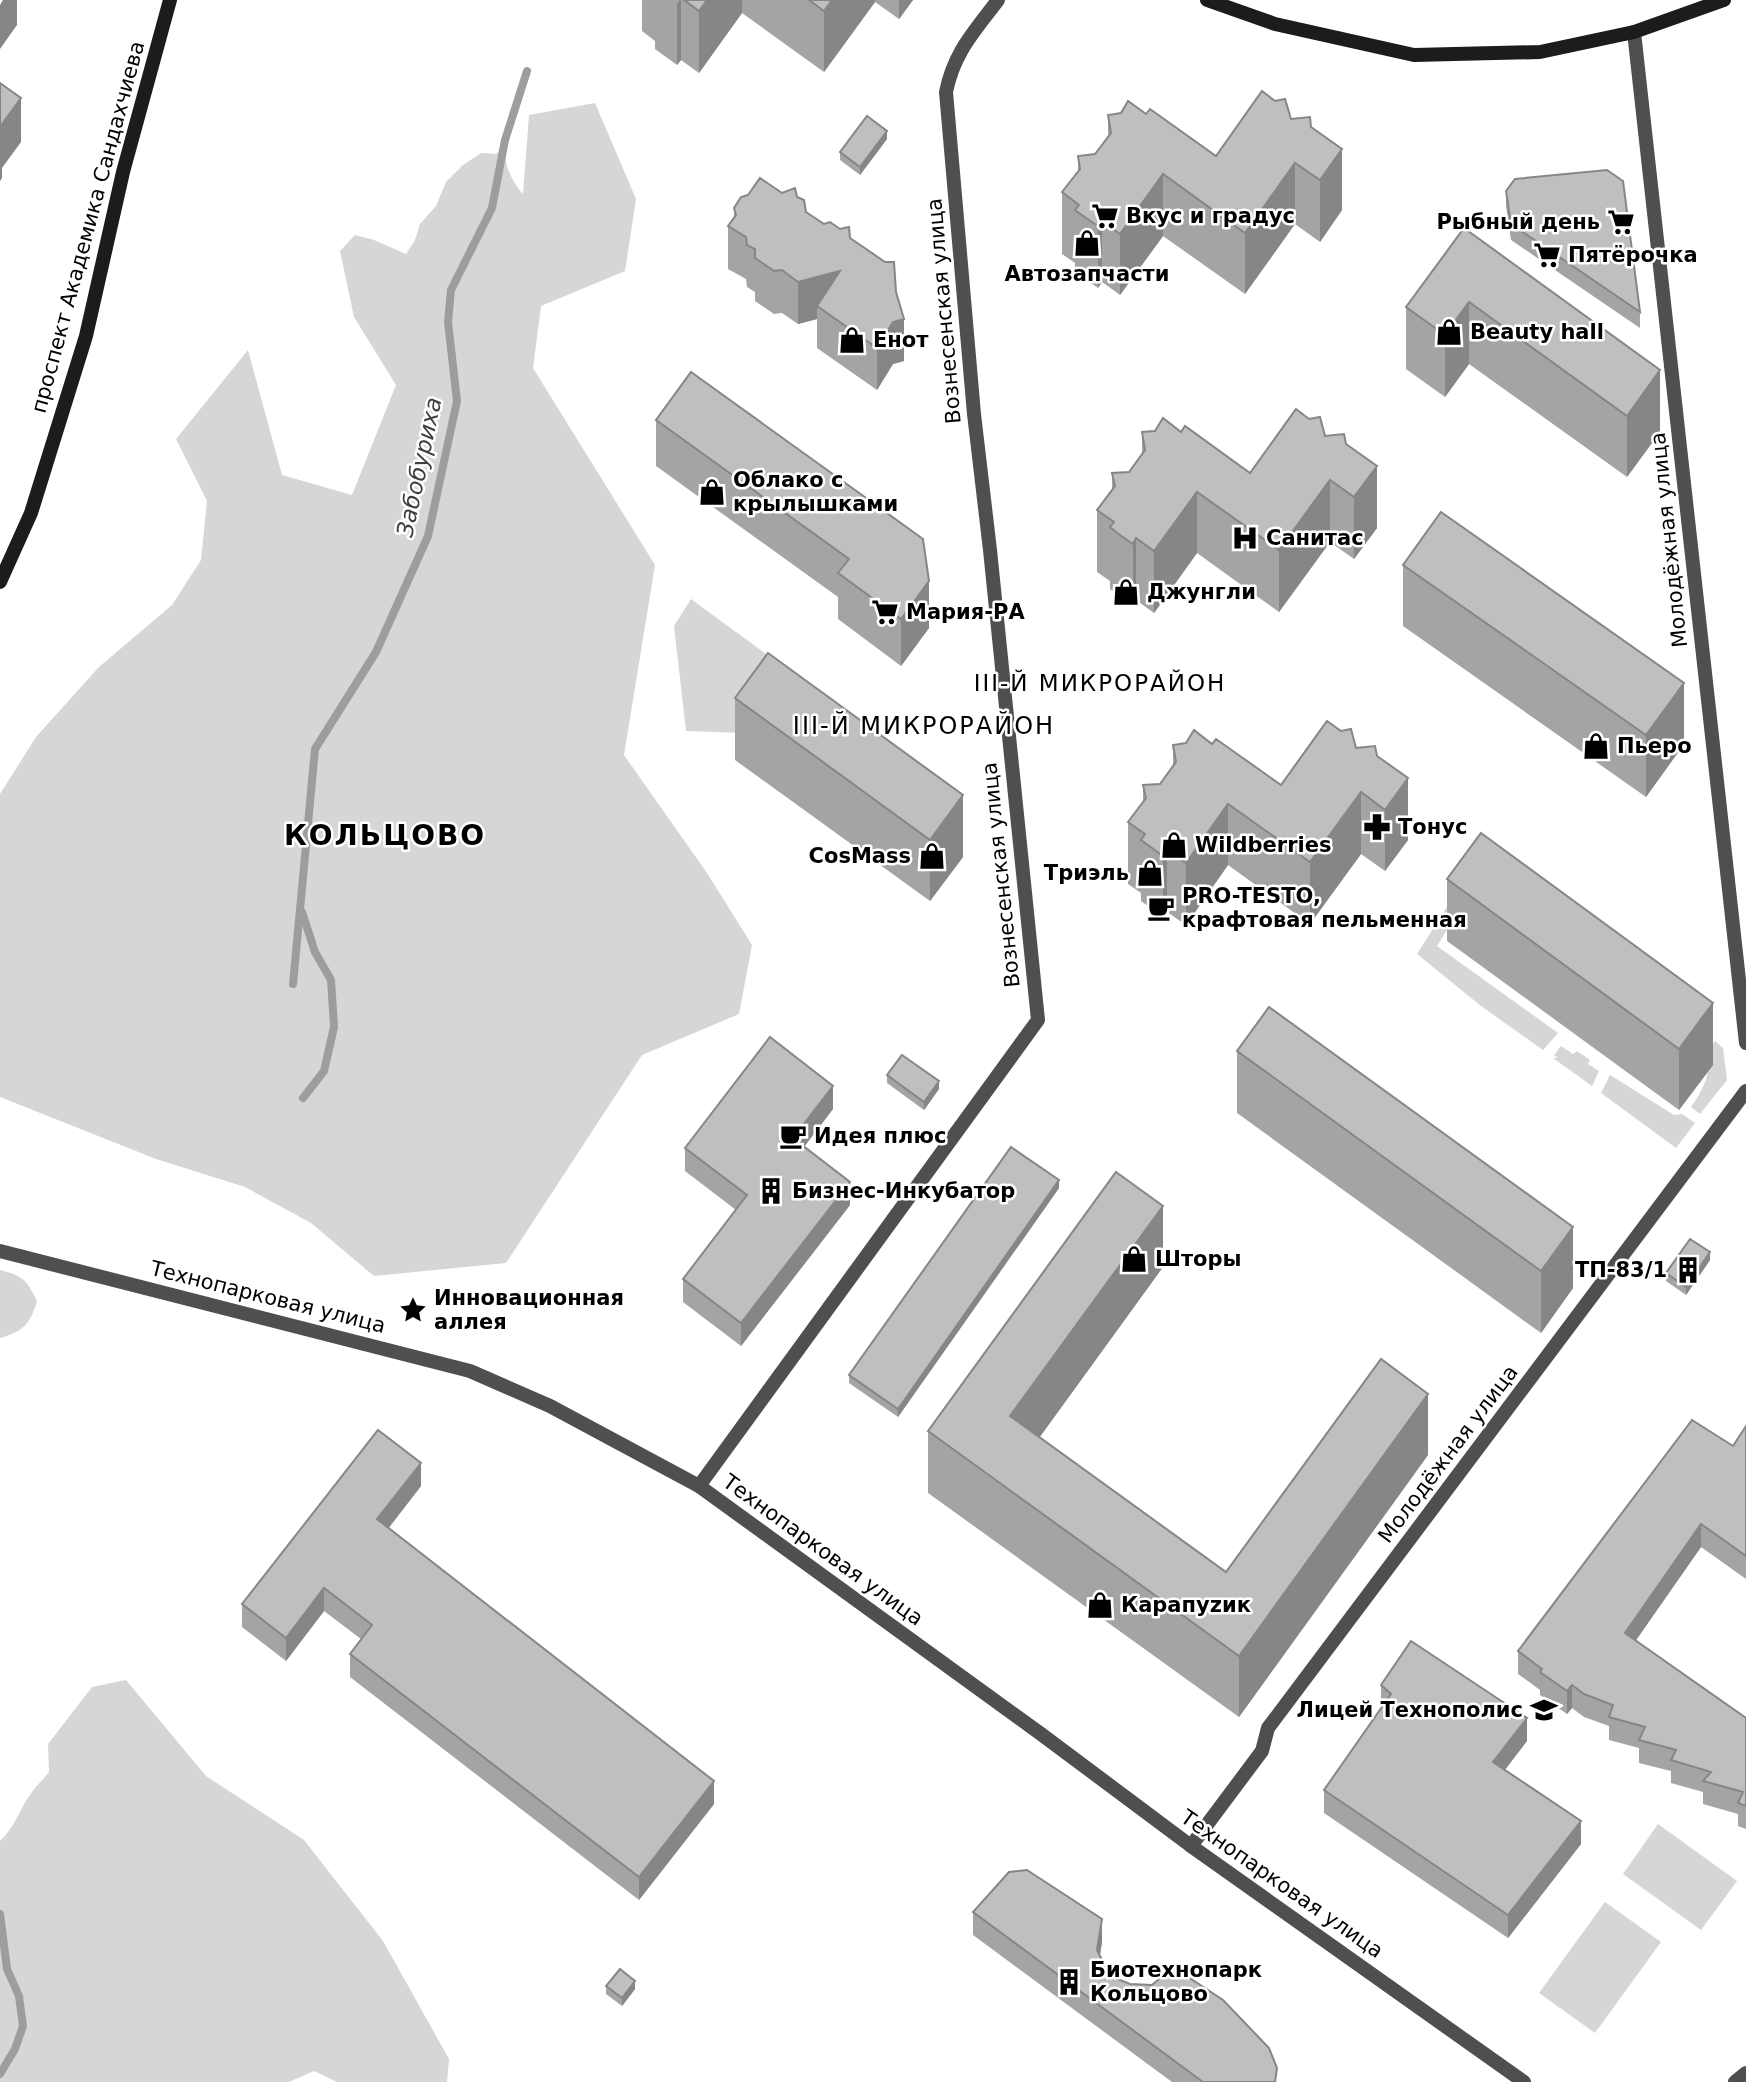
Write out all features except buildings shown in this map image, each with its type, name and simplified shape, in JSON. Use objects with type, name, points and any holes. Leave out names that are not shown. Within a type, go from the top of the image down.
[{"type":"main road","name":"проспект Академика Сандахчиева","points":[[0,582],[31,513],[86,336],[123,172],[170,0]]},
{"type":"main road","points":[[1207,0],[1275,24],[1414,55],[1540,52],[1633,32],[1724,0]]},
{"type":"street","name":"Вознесенская улица","points":[[698,1486],[1038,1020],[992,561],[974,414],[946,92],[951,68],[998,0]]},
{"type":"street","name":"Молодёжная улица","points":[[1633,32],[1746,1043]]},
{"type":"street","name":"Молодёжная улица","points":[[1191,1846],[1262,1751],[1268,1728],[1746,1091]]},
{"type":"street","name":"Технопарковая улица","points":[[0,1251],[470,1371],[551,1406],[698,1486],[1191,1846],[1524,2082]]},
{"type":"street","points":[[1735,2082],[1746,2073]]},
{"type":"shaded area","points":[[595,103],[636,199],[625,271],[541,306],[533,368],[655,565],[624,755],[707,873],[752,945],[739,1014],[642,1055],[506,1263],[374,1276],[311,1223],[245,1187],[156,1159],[0,1097],[0,794],[36,737],[99,667],[172,605],[201,560],[207,501],[176,439],[248,350],[282,475],[352,495],[396,385],[354,317],[340,251],[355,235],[406,254],[415,240],[420,224],[436,206],[446,182],[463,165],[481,153],[496,154],[503,147],[506,148],[509,173],[523,194],[529,115]]},
{"type":"shaded area","points":[[691,599],[785,668],[743,733],[686,731],[674,626]]},
{"type":"shaded area","points":[[1476,861],[1486,867],[1437,946],[1558,1033],[1543,1050],[1481,1006],[1417,954]]},
{"type":"shaded area","points":[[1715,1041],[1723,1048],[1727,1080],[1700,1114],[1691,1107],[1704,1084],[1709,1052]]},
{"type":"shaded area","points":[[1561,1046],[1573,1054],[1577,1051],[1590,1060],[1588,1064],[1599,1071],[1592,1086],[1553,1058],[1558,1058],[1554,1055]]},
{"type":"shaded area","points":[[1610,1075],[1674,1115],[1682,1114],[1695,1123],[1676,1148],[1601,1093]]},
{"type":"shaded area","points":[[0,1270],[23,1280],[37,1301],[25,1326],[0,1338]]},
{"type":"shaded area","points":[[126,1680],[206,1776],[304,1840],[383,1941],[449,2059],[447,2082],[337,2082],[314,2071],[289,2082],[0,2082],[0,1841],[12,1826],[29,1795],[49,1772],[48,1744],[92,1687]]},
{"type":"shaded area","points":[[1658,1824],[1737,1881],[1701,1930],[1623,1874]]},
{"type":"shaded area","points":[[1605,1902],[1661,1942],[1595,2033],[1539,1993]]},
{"type":"waterway","name":"Забобуриха","points":[[293,984],[315,749],[376,652],[428,536],[457,401],[448,322],[451,290],[492,208],[505,140],[527,71]]},
{"type":"waterway","points":[[302,912],[315,952],[331,980],[334,1027],[324,1071],[303,1098]]},
{"type":"waterway","points":[[0,1914],[7,1969],[19,1996],[23,2026],[15,2049],[0,2074]]},
{"type":"place","name":"Вкус и градус","points":[[1105,216]]},
{"type":"place","name":"Рыбный день","points":[[1621,222]]},
{"type":"place","name":"Автозапчасти","points":[[1087,243]]},
{"type":"place","name":"Пятёрочка","points":[[1547,255]]},
{"type":"place","name":"Beauty hall","points":[[1449,332]]},
{"type":"place","name":"Енот","points":[[852,340]]},
{"type":"place","name":"Облако с крылышками","points":[[712,492]]},
{"type":"place","name":"Санитас","points":[[1245,538]]},
{"type":"place","name":"Джунгли","points":[[1126,592]]},
{"type":"place","name":"Мария-РА","points":[[885,612]]},
{"type":"place","name":"Пьеро","points":[[1596,746]]},
{"type":"place","name":"Тонус","points":[[1377,827]]},
{"type":"place","name":"Wildberries","points":[[1174,845]]},
{"type":"place","name":"CosMass","points":[[932,856]]},
{"type":"place","name":"Триэль","points":[[1150,873]]},
{"type":"place","name":"PRO-TESTO, крафтовая пельменная","points":[[1161,908]]},
{"type":"place","name":"Идея плюс","points":[[793,1136]]},
{"type":"place","name":"Бизнес-Инкубатор","points":[[771,1191]]},
{"type":"place","name":"Шторы","points":[[1134,1259]]},
{"type":"place","name":"ТП-83/1","points":[[1688,1270]]},
{"type":"place","name":"Инновационная аллея","points":[[413,1310]]},
{"type":"place","name":"Карапуzик","points":[[1100,1605]]},
{"type":"place","name":"Лицей Технополис","points":[[1544,1710]]},
{"type":"place","name":"Биотехнопарк Кольцово","points":[[1069,1982]]},
{"type":"district","name":"III-Й МИКРОРАЙОН","points":[[1100,683]]},
{"type":"district","name":"III-Й МИКРОРАЙОН","points":[[924,726]]},
{"type":"district","name":"КОЛЬЦОВО","points":[[385,835]]}]
